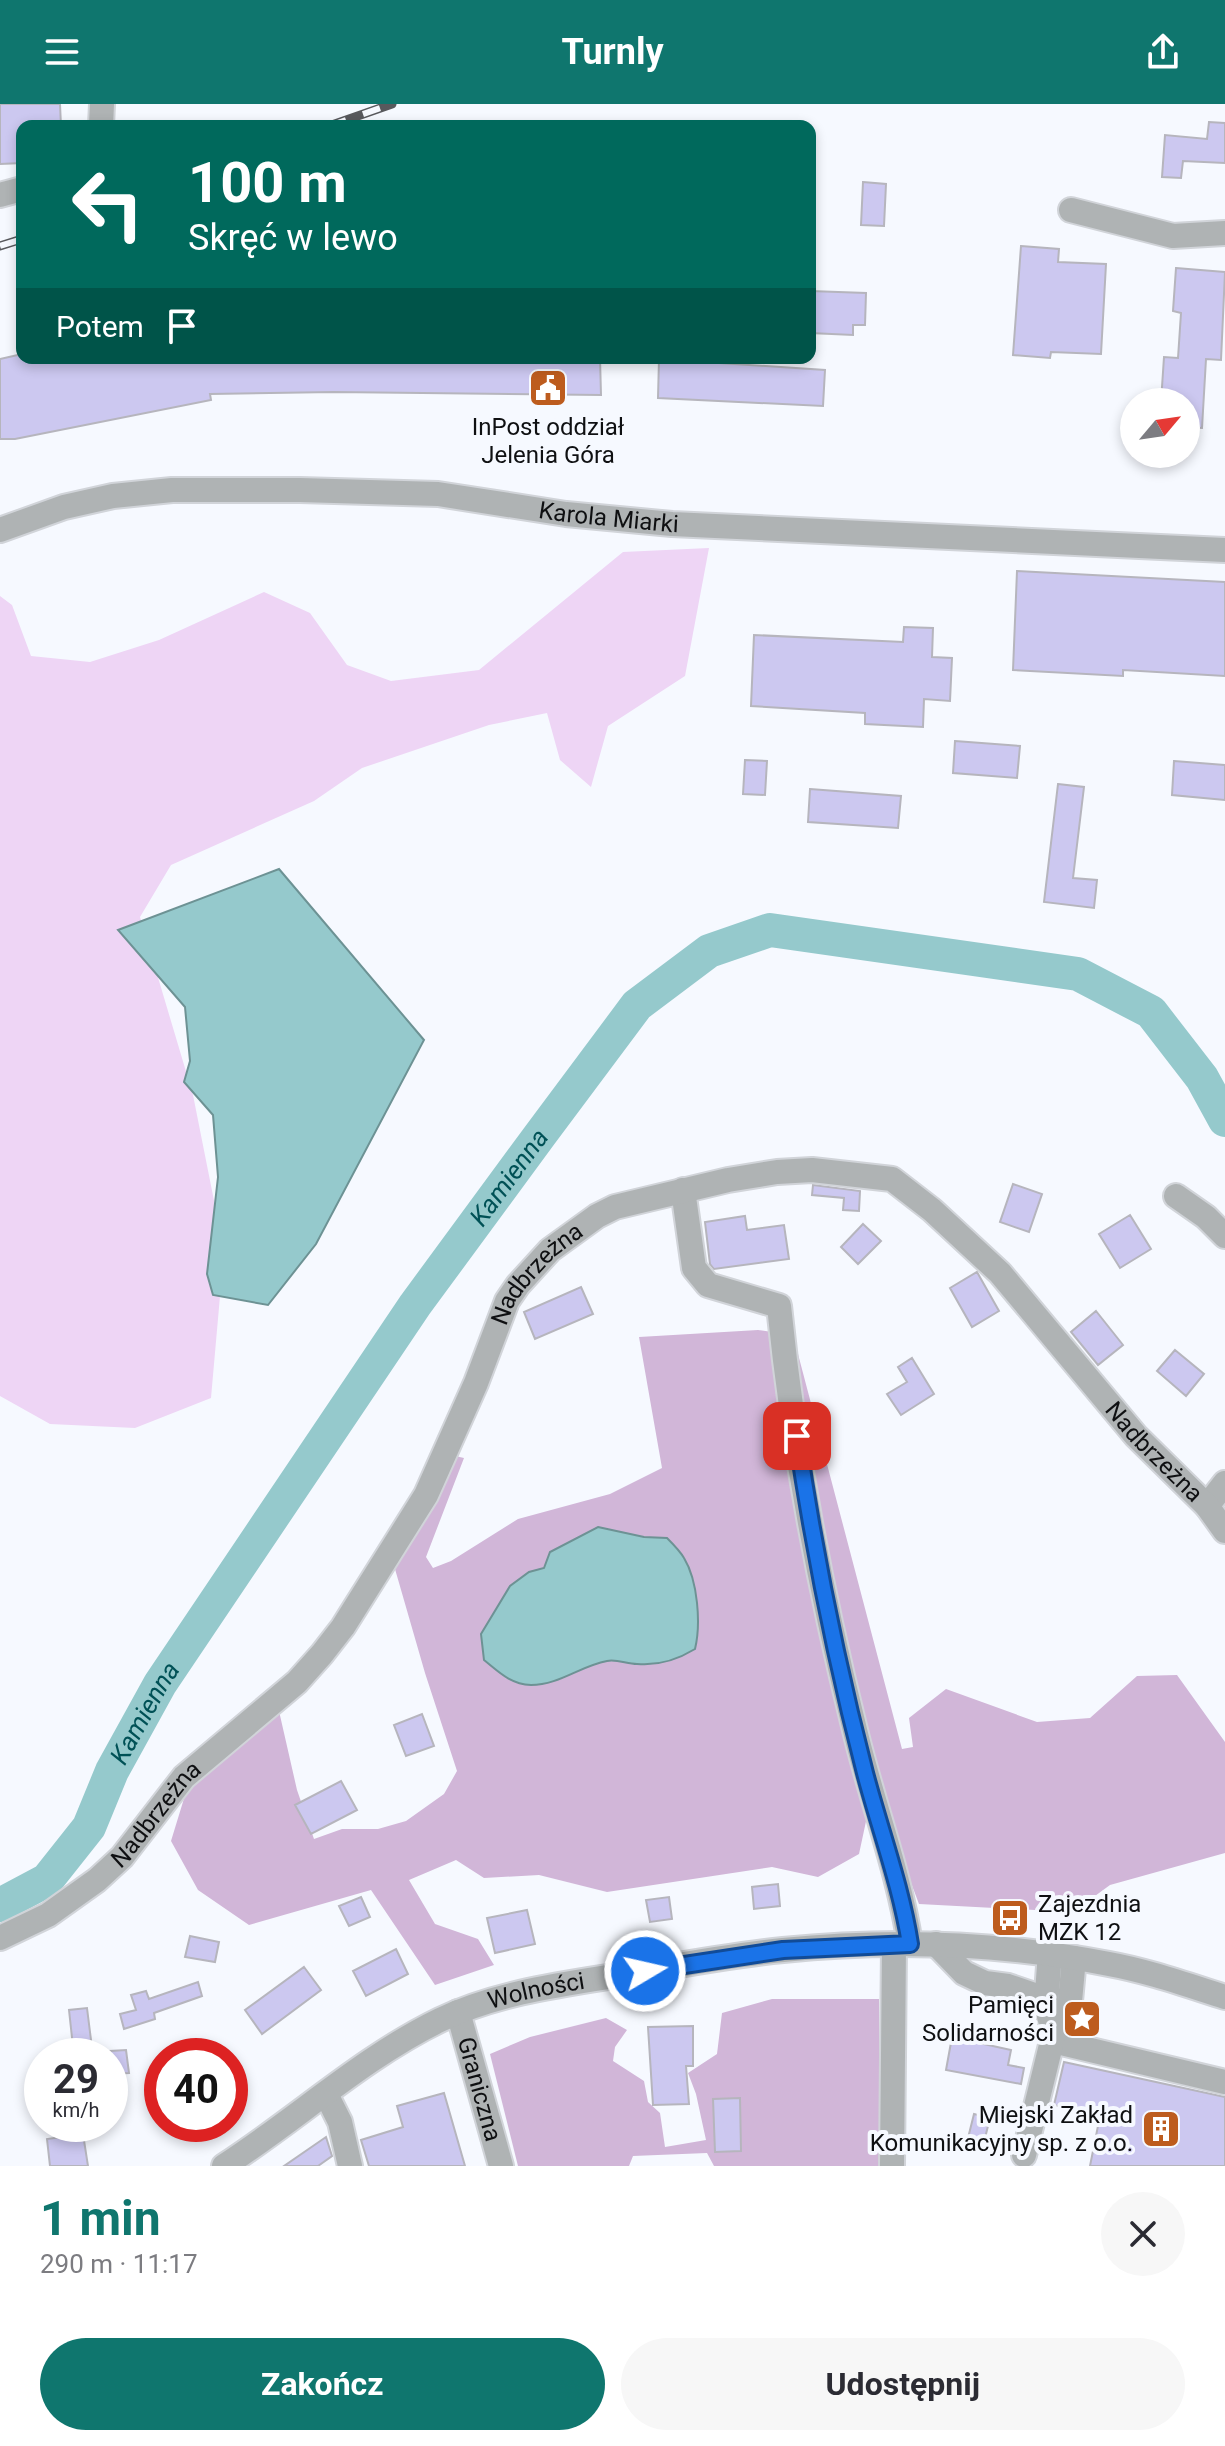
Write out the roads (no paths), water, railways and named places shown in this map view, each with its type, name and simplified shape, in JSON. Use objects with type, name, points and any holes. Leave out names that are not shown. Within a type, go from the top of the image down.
[{"type":"street","points":[[1071,210],[1173,236],[1225,233]]},
{"type":"street","name":"Karola Miarki","points":[[0,530],[64,507],[113,496],[172,490],[300,490],[438,494],[566,514],[672,524],[1225,550]]},
{"type":"street","name":"Nadbrzeżna","points":[[0,1938],[48,1915],[76,1898],[97,1880],[122,1857],[184,1777],[297,1682],[322,1654],[343,1627],[426,1495],[476,1383],[507,1301],[532,1267],[550,1250],[597,1216],[635,1200],[753,1176],[812,1170],[892,1179],[1000,1273],[1136,1436],[1207,1506],[1225,1531]]},
{"type":"street","points":[[683,1190],[694,1268],[708,1285],[779,1306],[826,1613],[865,1773],[905,1912],[892,2166]]},
{"type":"street","points":[[1176,1196],[1206,1217],[1225,1236]]},
{"type":"street","points":[[1207,1506],[1225,1483]]},
{"type":"street","points":[[936,1944],[964,1973],[985,1983],[1008,1986],[1046,1999]]},
{"type":"street","name":"Wolności","points":[[224,2166],[414,2034],[458,2012],[542,1988],[671,1966],[783,1950],[936,1944],[1050,1953],[1150,1973],[1225,1997]]},
{"type":"street","points":[[1050,1953],[1046,2006],[1054,2037]]},
{"type":"street","points":[[1024,2155],[1054,2037],[1069,2012],[1074,1958]]},
{"type":"street","name":"Graniczna","points":[[458,2012],[501,2166]]},
{"type":"street","points":[[1054,2037],[1225,2082]]},
{"type":"street","points":[[326,2094],[340,2122],[350,2166]]},
{"type":"water","points":[[279,869],[424,1040],[316,1244],[268,1305],[213,1295],[207,1274],[218,1177],[213,1115],[184,1082],[190,1061],[185,1007],[118,930]]},
{"type":"water","points":[[598,1527],[644,1537],[667,1538],[678,1550],[689,1567],[695,1590],[698,1615],[695,1649],[660,1663],[607,1661],[541,1684],[524,1684],[505,1677],[484,1660],[481,1634],[510,1586],[529,1572],[544,1568],[550,1552]]},
{"type":"waterway","name":"Kamienna","points":[[0,1905],[47,1880],[89,1827],[112,1771],[160,1684],[415,1305],[540,1135],[637,1005],[709,951],[770,930],[1078,974],[1151,1012],[1202,1078],[1225,1120]]},
{"type":"railway","points":[[346,120],[392,104]]},
{"type":"railway","points":[[0,246],[16,241]]},
{"type":"place","name":"InPost oddział Jelenia Góra","points":[[548,388]]},
{"type":"place","name":"Zajezdnia MZK 12","points":[[1010,1918]]},
{"type":"place","name":"Pamięci Solidarności","points":[[1082,2019]]},
{"type":"place","name":"Miejski Zakład Komunikacyjny sp. z o.o.","points":[[1161,2129]]}]
